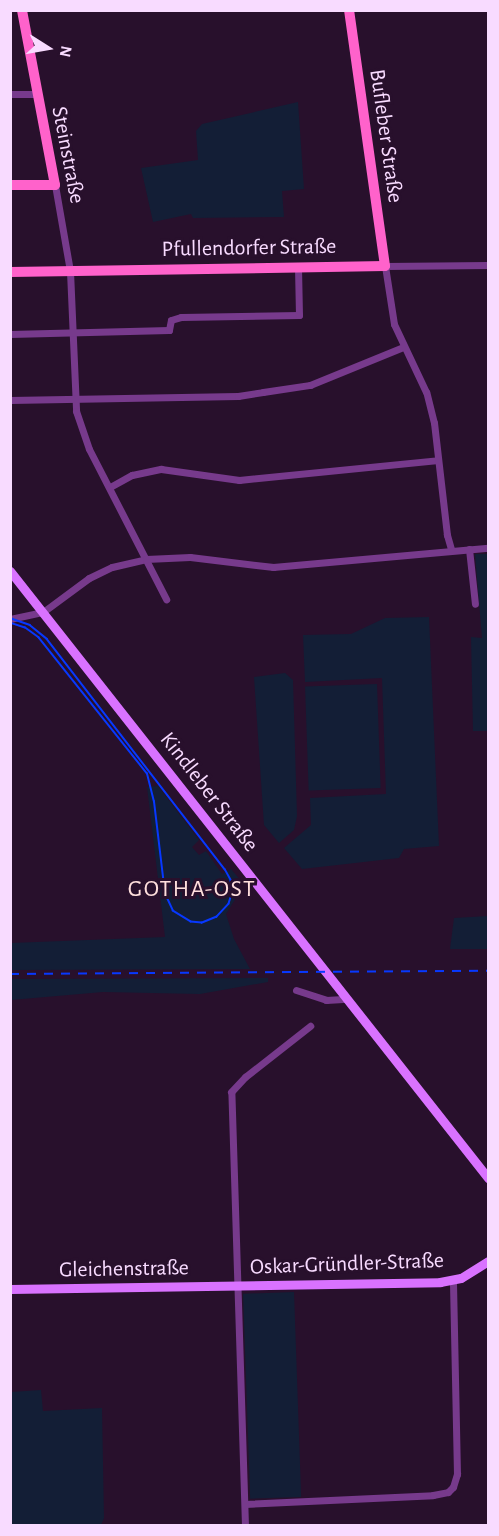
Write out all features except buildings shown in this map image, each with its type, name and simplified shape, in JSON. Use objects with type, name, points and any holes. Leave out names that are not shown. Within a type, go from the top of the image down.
[{"type":"main road","name":"Steinstraße","points":[[22,10],[55,185]]},
{"type":"main road","name":"Bufleber Straße","points":[[349,10],[385,266]]},
{"type":"main road","points":[[10,185],[55,185]]},
{"type":"main road","name":"Pfullendorfer Straße","points":[[10,272],[385,266]]},
{"type":"main road","name":"Kindleber Straße","points":[[10,571],[489,1178]]},
{"type":"main road","name":"Oskar-Gründler-Straße","points":[[238,1287],[453,1281],[470,1274],[489,1261]]},
{"type":"main road","name":"Gleichenstraße","points":[[10,1289],[238,1287]]},
{"type":"street","points":[[10,94],[37,94]]},
{"type":"street","name":"Steinstraße","points":[[55,185],[70,271],[75,399],[86,442],[166,599]]},
{"type":"street","name":"Pfullendorfer Straße","points":[[385,266],[489,265]]},
{"type":"street","points":[[10,334],[169,330],[171,320],[181,316],[299,315],[298,266]]},
{"type":"street","points":[[385,266],[394,324],[426,392],[434,423],[447,535],[451,549]]},
{"type":"street","points":[[10,400],[238,396],[302,387],[403,347]]},
{"type":"street","points":[[110,487],[132,475],[161,469],[239,480],[438,460]]},
{"type":"street","points":[[10,619],[43,612],[89,578],[112,567],[146,559],[190,557],[273,567],[451,549],[489,548]]},
{"type":"street","points":[[469,549],[475,604]]},
{"type":"street","points":[[296,990],[326,1000],[343,999]]},
{"type":"street","points":[[245,1526],[231,1092],[240,1081],[310,1026]]},
{"type":"street","points":[[245,1504],[433,1495],[447,1492],[453,1487],[457,1474],[453,1281]]},
{"type":"shaded area","points":[[298,102],[304,189],[282,191],[284,217],[193,218],[191,214],[153,222],[141,168],[198,160],[196,131],[202,124]]},
{"type":"shaded area","points":[[475,554],[488,554],[488,731],[473,731],[471,637],[482,638]]},
{"type":"shaded area","points":[[429,617],[439,846],[404,849],[399,858],[302,869],[284,848],[311,825],[310,798],[386,794],[382,678],[305,682],[303,635],[351,634],[385,618]]},
{"type":"shaded area","points":[[285,673],[293,680],[297,816],[294,830],[279,843],[264,825],[254,677]]},
{"type":"shaded area","points":[[377,684],[381,788],[309,790],[305,687]]},
{"type":"shaded area","points":[[158,786],[199,840],[192,847],[199,855],[206,851],[222,874],[231,869],[242,882],[236,887],[236,898],[226,914],[234,939],[250,969],[11,970],[11,943],[165,937],[147,787]]},
{"type":"shaded area","points":[[488,916],[488,949],[450,949],[454,918]]},
{"type":"shaded area","points":[[268,978],[268,982],[200,994],[103,992],[11,1000],[11,979]]},
{"type":"shaded area","points":[[294,1292],[301,1497],[250,1499],[243,1294]]},
{"type":"shaded area","points":[[41,1390],[43,1411],[102,1408],[104,1518],[101,1525],[11,1525],[11,1392]]},
{"type":"tram line","points":[[10,618],[30,625],[47,639],[225,869],[231,880],[232,894],[229,904],[217,917],[202,923],[191,922],[173,911],[165,894],[154,802],[147,774],[39,638],[25,628],[10,623]]},
{"type":"railway","points":[[10,974],[488,971]]},
{"type":"district","name":"GOTHA-OST","points":[[192,890]]}]
